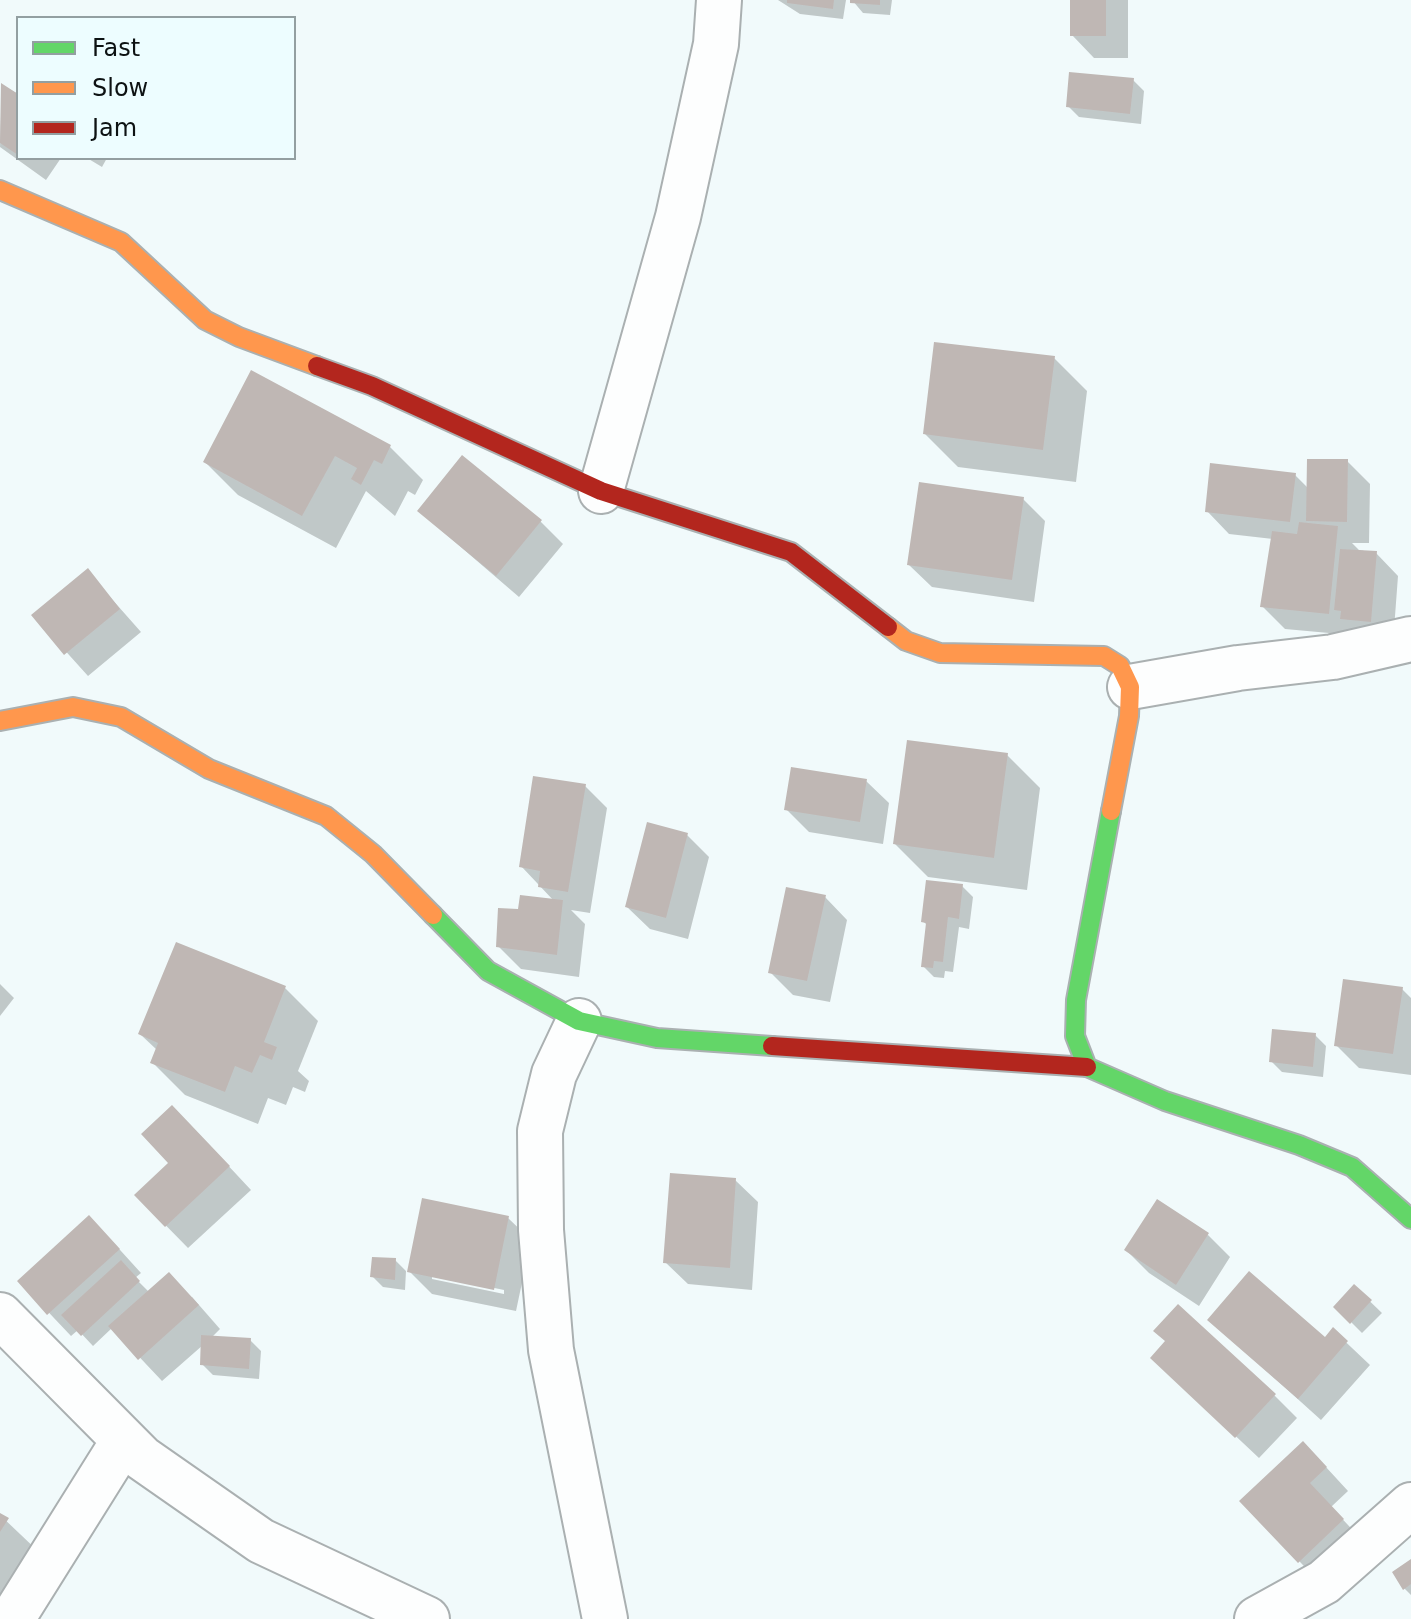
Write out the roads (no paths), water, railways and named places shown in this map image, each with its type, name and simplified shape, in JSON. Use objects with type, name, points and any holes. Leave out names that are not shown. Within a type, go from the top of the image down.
[{"type":"street","points":[[601,491],[678,217],[716,44],[719,0]]},
{"type":"street","points":[[0,190],[121,242],[205,320],[239,337],[372,386],[601,491],[791,552],[906,641],[940,653],[1104,656],[1120,666],[1130,687],[1129,716],[1076,1000],[1075,1036],[1087,1067]]},
{"type":"street","points":[[1130,687],[1238,668],[1333,657],[1411,639]]},
{"type":"street","points":[[0,721],[73,707],[121,717],[209,769],[326,816],[373,854],[488,971],[579,1021],[657,1038],[1087,1067],[1165,1101],[1299,1145],[1352,1167],[1411,1219]]},
{"type":"street","points":[[579,1021],[554,1074],[540,1131],[541,1230],[551,1350],[605,1619]]},
{"type":"street","points":[[0,1315],[142,1458],[261,1541],[427,1619]]},
{"type":"street","points":[[12,1619],[124,1440]]},
{"type":"street","points":[[1257,1619],[1324,1582],[1411,1505]]}]
